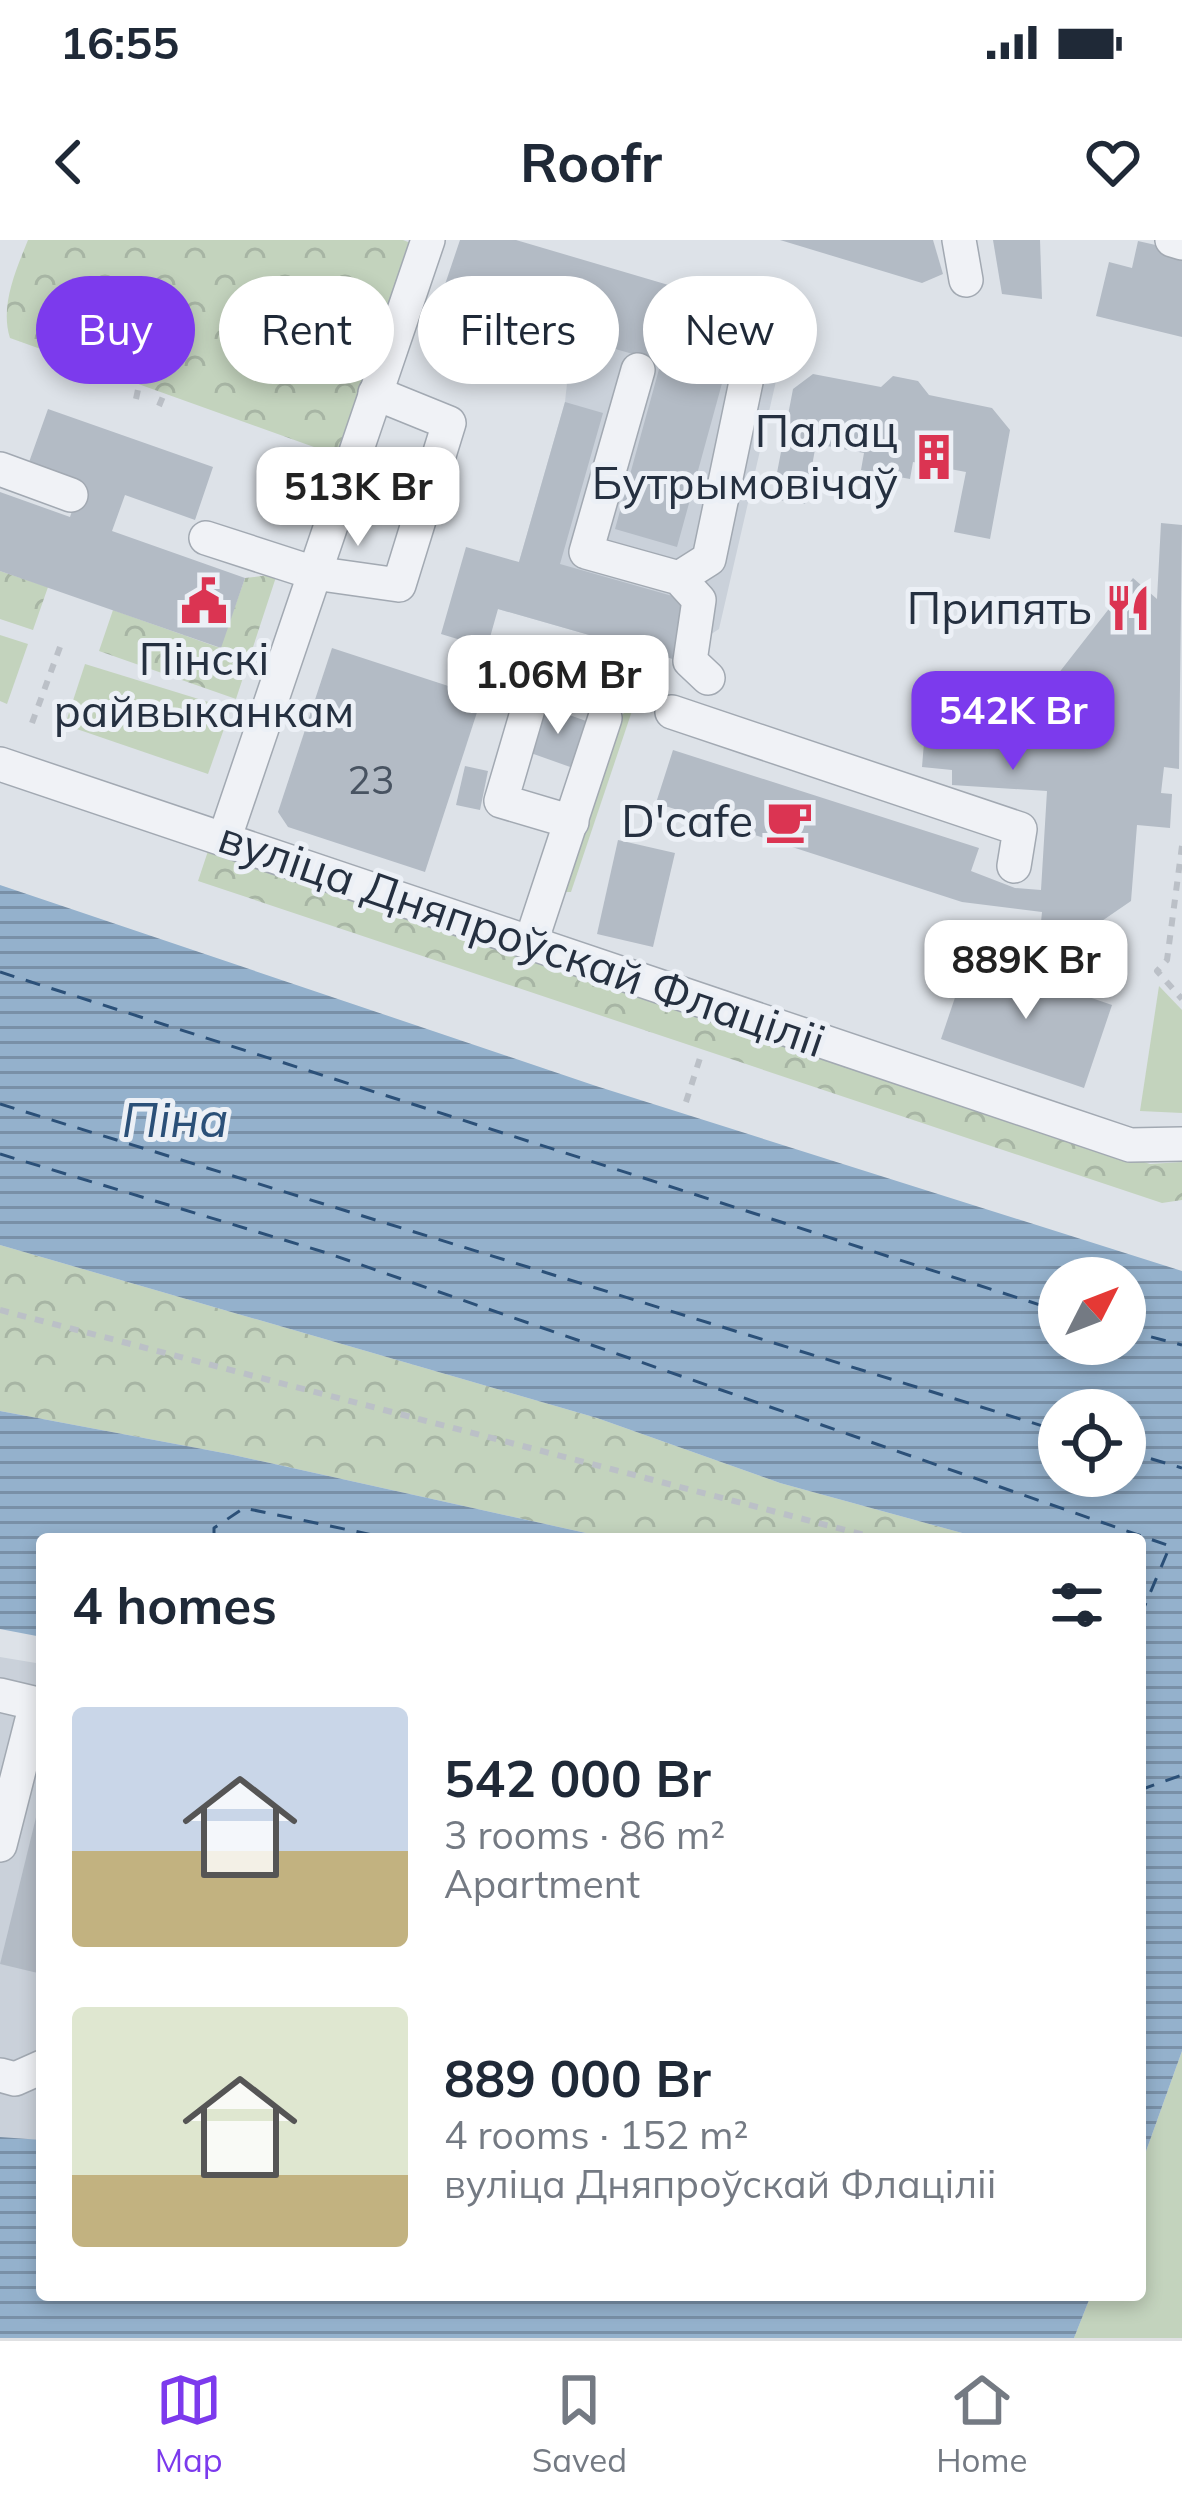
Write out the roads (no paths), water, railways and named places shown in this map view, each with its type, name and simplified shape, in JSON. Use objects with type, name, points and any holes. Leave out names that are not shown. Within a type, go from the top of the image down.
[{"type":"street","points":[[225,837],[428,240]]},
{"type":"street","points":[[959,240],[966,280]]},
{"type":"street","points":[[1172,240],[1182,243]]},
{"type":"street","points":[[638,370],[586,552],[679,578],[699,600],[690,662],[708,679]]},
{"type":"street","points":[[679,578],[709,560],[746,384]]},
{"type":"street","points":[[206,538],[314,573],[400,585],[449,423],[375,393]]},
{"type":"street","points":[[0,469],[70,495]]},
{"type":"street","points":[[533,692],[501,801],[572,822]]},
{"type":"street","points":[[672,712],[1020,829],[1014,866]]},
{"type":"street","points":[[531,942],[605,718]]},
{"type":"street","name":"вуліца Дняпроўскай Флаціліі","points":[[0,764],[1130,1145],[1182,1144]]},
{"type":"street","points":[[0,1695],[36,1704]]},
{"type":"street","points":[[0,1845],[36,1716]]},
{"type":"street","points":[[0,2075],[15,2079],[36,2070]]},
{"type":"water","name":"Піна","points":[[0,885],[596,1086],[1138,1257],[1038,1257],[1038,1365],[1146,1365],[1146,1260],[1182,1271],[1182,2051],[1146,2151],[1146,1533],[962,1533],[780,1483],[597,1418],[0,1245]]},
{"type":"water","points":[[0,1411],[229,1454],[586,1533],[36,1533],[36,1636],[0,1629]]},
{"type":"water","points":[[0,2137],[36,2140],[36,2301],[1089,2301],[1074,2338],[0,2338]]},
{"type":"place","name":"Палац Бутрымовічаў","points":[[934,457]]},
{"type":"place","name":"Пінскі райвыканкам","points":[[204,601]]},
{"type":"place","name":"Припять","points":[[1128,608]]},
{"type":"place","name":"D'cafe","points":[[789,821]]}]
